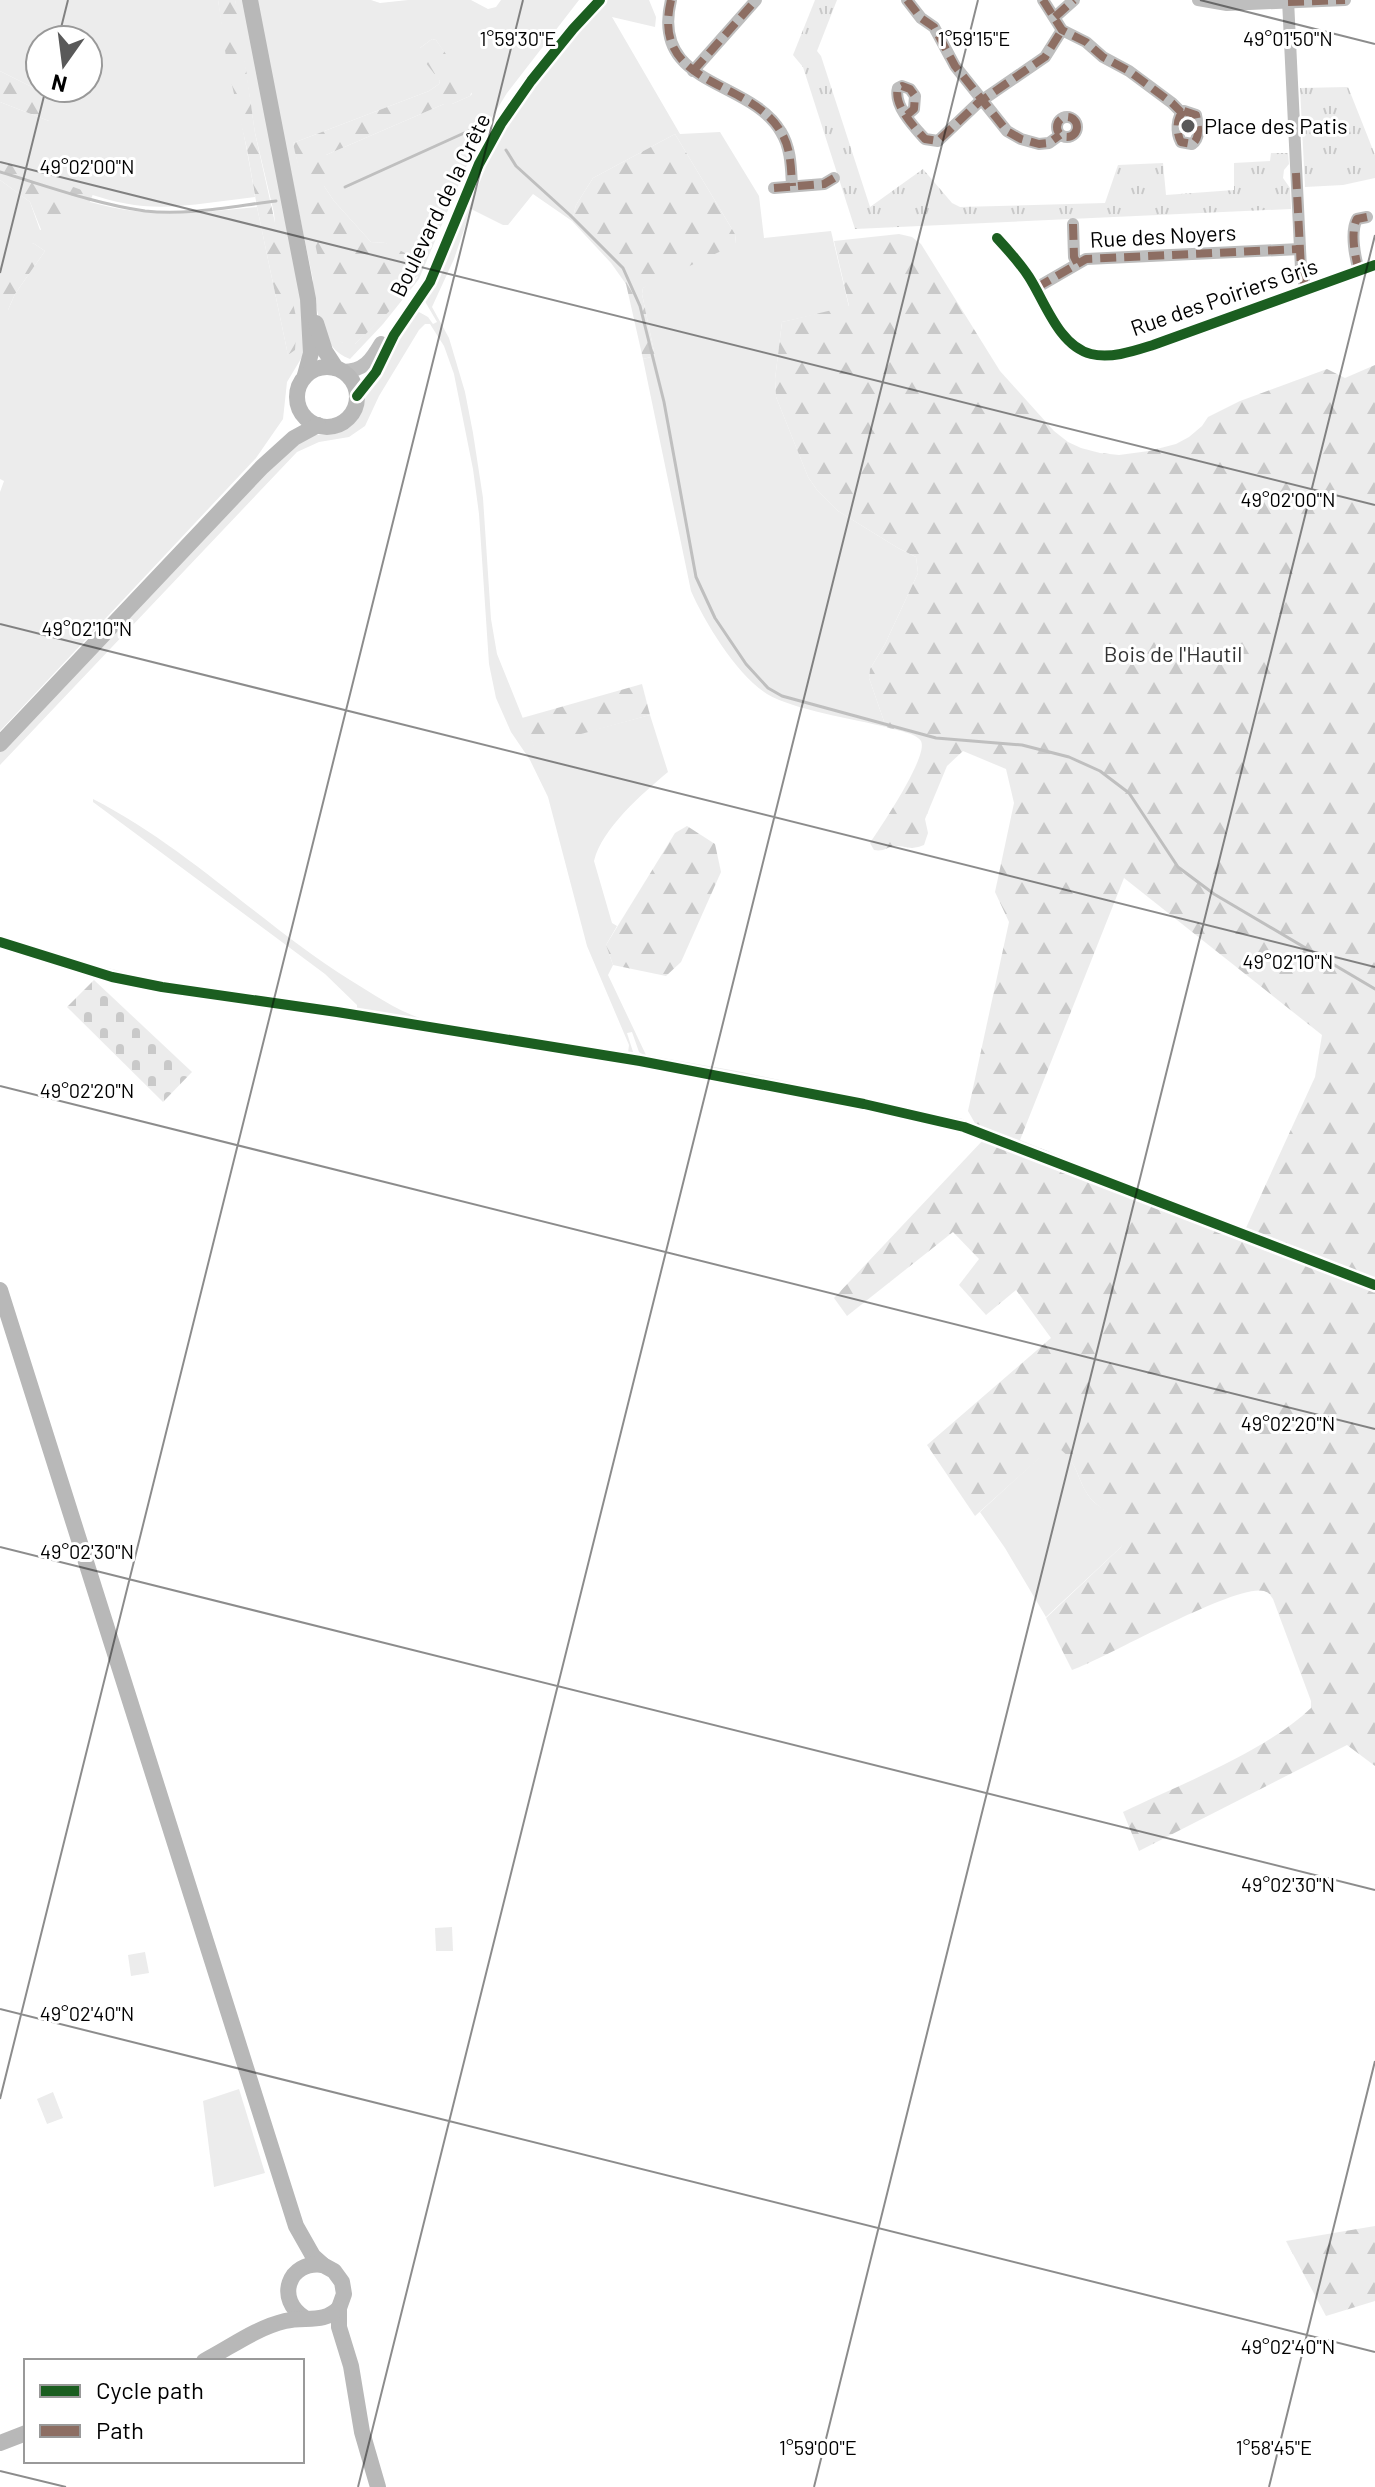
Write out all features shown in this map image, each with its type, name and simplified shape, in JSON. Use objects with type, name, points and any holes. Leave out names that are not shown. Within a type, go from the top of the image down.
[{"type":"main road","points":[[250,0],[308,299],[325,351],[339,370],[351,379],[357,396],[353,411],[343,422],[328,427],[308,420],[298,406]]},
{"type":"main road","points":[[262,467],[290,428],[298,406],[298,386],[305,375],[311,353],[308,299]]},
{"type":"main road","points":[[305,375],[323,367],[339,370]]},
{"type":"main road","points":[[0,744],[262,467],[294,438],[318,425]]},
{"type":"main road","points":[[0,1290],[296,2226],[309,2250],[342,2282],[344,2294],[339,2308],[339,2327],[354,2378],[362,2432],[378,2487]]},
{"type":"main road","points":[[296,2226],[297,2271],[290,2283],[289,2298],[293,2308],[330,2332],[348,2355]]},
{"type":"main road","points":[[297,2271],[308,2265],[323,2265]]},
{"type":"main road","points":[[258,2331],[289,2298]]},
{"type":"main road","points":[[208,2359],[258,2331],[280,2323],[326,2318],[339,2308]]},
{"type":"main road","points":[[0,2443],[24,2434]]},
{"type":"street","name":"Boulevard de la Crête","points":[[339,370],[358,369],[370,362],[414,298],[434,262],[468,175],[492,128],[523,81],[589,0]]},
{"type":"street","name":"Boulevard de la Crête","points":[[357,396],[376,372],[394,335],[430,282],[479,164],[501,124],[545,63],[600,0]]},
{"type":"street","points":[[671,0],[668,25],[681,58],[711,83],[749,101],[770,117],[787,145],[792,186]]},
{"type":"street","points":[[693,71],[756,0]]},
{"type":"street","points":[[907,0],[921,18],[934,27],[948,54],[1003,127],[1021,139],[1046,144],[1060,135]]},
{"type":"street","points":[[1043,0],[1062,30],[1129,71],[1181,112]]},
{"type":"street","points":[[1055,17],[1074,0]]},
{"type":"street","points":[[1198,0],[1227,5],[1345,0]]},
{"type":"street","points":[[1288,1],[1302,282],[1306,290]]},
{"type":"street","points":[[907,115],[925,139],[936,142],[982,100],[1045,57],[1062,30]]},
{"type":"street","points":[[774,188],[824,184],[834,178]]},
{"type":"street","points":[[1359,271],[1353,225],[1357,219],[1367,217]]},
{"type":"street","points":[[1073,224],[1077,263]]},
{"type":"street","name":"Rue des Poiriers Gris","points":[[997,238],[1036,288],[1066,339],[1084,351],[1109,355],[1153,345],[1375,265]]},
{"type":"street","name":"Rue des Noyers","points":[[1036,288],[1086,259],[1300,249]]},
{"type":"street","points":[[0,942],[112,977],[162,987],[625,1059],[864,1104],[964,1127],[1375,1285]]},
{"type":"green space","points":[[0,0],[218,0],[255,197],[185,206],[126,204],[89,194],[0,161],[0,102],[49,121],[63,104],[104,104],[104,24],[24,24],[24,83],[0,71]]},
{"type":"green space","points":[[218,0],[235,0],[238,13],[255,133],[297,321],[295,350],[288,355],[227,64]]},
{"type":"green space","points":[[235,0],[243,0],[302,296],[305,352],[287,382],[283,419],[256,458],[0,731],[0,492],[4,481],[0,479],[0,310],[8,310],[15,294],[45,251],[33,243],[0,270],[0,180],[30,202],[40,230],[90,202],[153,213],[257,207],[288,355],[274,213],[255,133]]},
{"type":"green space","points":[[258,0],[371,0],[380,3],[471,0],[488,9],[496,7],[501,0],[579,0],[507,93],[477,141],[419,279],[350,359],[333,347],[319,319],[258,13]],"holes":[[[432,39],[436,40],[472,94],[326,155],[324,186],[334,201],[371,242],[386,243],[418,277],[355,344],[341,342],[293,143],[429,91],[439,84],[420,48]]]},
{"type":"green space","points":[[604,0],[649,0],[656,17],[655,27],[612,17],[680,134],[720,132],[759,196],[764,238],[831,231],[849,307],[782,322],[775,379],[776,397],[808,477],[817,490],[838,511],[916,557],[918,573],[870,669],[869,678],[886,727],[808,709],[767,694],[733,661],[705,618],[691,591],[643,359],[655,356],[642,294],[643,288],[649,284],[736,243],[735,234],[675,134],[593,178],[576,205],[572,221],[533,194],[508,225],[471,209],[454,259],[432,307],[449,338],[473,433],[483,498],[491,619],[497,654],[534,746],[650,715],[668,772],[614,824],[594,861],[612,923],[617,926],[606,945],[613,965],[608,975],[646,1055],[742,1072],[965,1121],[650,1060],[639,1052],[632,1032],[627,1033],[633,1052],[628,1056],[161,984],[103,970],[0,938],[0,935],[163,982],[357,1009],[357,1005],[325,974],[93,799],[160,840],[317,958],[402,1011],[437,1023],[628,1053],[629,1045],[587,946],[548,797],[530,760],[511,732],[496,698],[489,664],[473,469],[454,374],[444,346],[430,324],[419,330],[379,396],[365,426],[349,437],[319,442],[297,452],[0,765],[0,752],[286,452],[305,436],[338,433],[356,420],[368,388],[383,368],[395,338],[412,314],[419,312],[433,324],[437,322],[423,298],[445,256],[492,146],[539,74]]},
{"type":"green space","points":[[815,0],[837,0],[817,51],[870,207],[923,169],[952,203],[960,207],[1105,203],[1118,165],[1163,163],[1166,195],[1234,190],[1234,163],[1270,161],[1271,153],[1288,153],[1289,164],[1283,178],[1290,188],[1291,209],[855,229],[803,67],[793,55]]},
{"type":"green space","points":[[432,39],[436,40],[472,91],[470,96],[444,104],[326,155],[333,172],[324,186],[371,242],[386,243],[424,263],[411,286],[384,316],[355,344],[346,344],[335,335],[293,143],[429,91],[439,84],[440,81],[418,53]]},
{"type":"green space","points":[[0,71],[24,83],[24,104],[64,104],[62,118],[49,121],[0,102]]},
{"type":"green space","points":[[1348,87],[1375,155],[1375,178],[1343,185],[1305,187],[1300,88]]},
{"type":"green space","points":[[675,134],[735,234],[736,244],[643,288],[655,356],[643,359],[626,284],[572,221],[576,205],[593,178]]},
{"type":"green space","points":[[0,161],[93,194],[90,202],[57,238],[42,232],[30,202],[0,180]]},
{"type":"green space","name":"Bois de l'Hautil","points":[[899,234],[912,237],[921,244],[1000,371],[1054,431],[1068,442],[1100,453],[1119,455],[1176,444],[1189,437],[1208,417],[1240,401],[1327,369],[1345,378],[1375,365],[1375,1766],[1347,1745],[1139,1851],[1123,1812],[1247,1753],[1292,1724],[1311,1708],[1311,1701],[1273,1599],[1264,1591],[1227,1598],[1200,1609],[1072,1670],[1046,1618],[1121,1547],[1124,1532],[1121,1526],[1087,1494],[1069,1458],[1054,1445],[975,1516],[927,1445],[1051,1338],[1016,1290],[986,1315],[959,1285],[979,1259],[953,1232],[847,1316],[834,1298],[984,1139],[968,1111],[1009,922],[995,892],[1014,803],[1006,769],[963,751],[947,766],[925,819],[928,833],[924,845],[874,850],[870,843],[902,792],[922,749],[921,741],[915,736],[886,727],[869,678],[870,669],[918,573],[916,557],[838,511],[817,490],[808,477],[776,397],[775,379],[782,322],[849,306],[834,241]],"holes":[[[1124,878],[1322,1035],[1315,1077],[1245,1230],[1020,1140]]]},
{"type":"green space","points":[[33,243],[45,251],[15,294],[8,310],[0,310],[0,270]]},
{"type":"green space","points":[[642,684],[650,715],[534,747],[522,718]]},
{"type":"green space","points":[[687,826],[715,844],[721,872],[681,962],[666,976],[613,965],[606,945],[675,833]]},
{"type":"green space","points":[[94,980],[192,1072],[163,1102],[67,1007]]},
{"type":"green space","points":[[1054,1444],[1074,1465],[1088,1495],[1117,1520],[1124,1535],[1121,1547],[1046,1617],[980,1512]]},
{"type":"green space","points":[[452,1927],[453,1951],[436,1951],[435,1928]]},
{"type":"green space","points":[[145,1952],[149,1973],[131,1976],[128,1955]]},
{"type":"green space","points":[[239,2089],[265,2173],[214,2187],[203,2101]]},
{"type":"green space","points":[[53,2092],[63,2118],[47,2124],[37,2099]]},
{"type":"green space","points":[[1375,2226],[1375,2301],[1326,2316],[1286,2241]]},
{"type":"waterway","points":[[345,187],[473,129]]},
{"type":"waterway","points":[[506,150],[516,166],[623,268],[640,306],[664,402],[696,577],[715,618],[746,664],[768,688],[782,696],[936,738],[1022,745],[1069,757],[1100,771],[1129,793],[1178,867],[1214,894],[1375,989]]},
{"type":"waterway","points":[[0,172],[90,199],[145,211],[194,211],[276,201]]},
{"type":"marked path","points":[[671,0],[668,29],[675,50],[688,66],[706,79],[767,114],[787,145],[792,186]]},
{"type":"marked path","points":[[693,71],[756,0]]},
{"type":"marked path","points":[[907,0],[921,18],[934,27],[955,66],[1007,131],[1039,144],[1049,143],[1060,135]]},
{"type":"marked path","points":[[1043,0],[1062,30],[1129,71],[1181,112]]},
{"type":"marked path","points":[[1055,17],[1074,0]]},
{"type":"marked path","points":[[1288,2],[1345,0]]},
{"type":"marked path","points":[[907,115],[914,109],[915,96],[910,89],[902,86],[898,88],[897,95],[906,115],[925,139],[938,141],[978,103],[1045,57],[1062,30]]},
{"type":"marked path","points":[[1184,111],[1196,115],[1198,135],[1192,144],[1181,142],[1178,134],[1178,121],[1184,111]]},
{"type":"marked path","points":[[1067,117],[1074,120],[1077,127],[1074,134],[1067,137],[1060,134],[1057,127],[1060,120],[1067,117]]},
{"type":"marked path","points":[[1296,173],[1301,269],[1306,290]]},
{"type":"marked path","points":[[774,188],[824,184],[834,178]]},
{"type":"marked path","points":[[1359,271],[1354,231],[1357,219],[1367,217]]},
{"type":"marked path","points":[[1073,224],[1077,263]]},
{"type":"marked path","points":[[1036,288],[1086,259],[1300,249]]},
{"type":"cycle path","points":[[357,396],[376,372],[394,335],[430,282],[479,164],[501,124],[531,81],[600,0]]},
{"type":"cycle path","points":[[997,238],[1026,272],[1054,322],[1070,342],[1091,354],[1106,356],[1153,345],[1375,265]]},
{"type":"cycle path","points":[[0,942],[112,977],[162,987],[640,1061],[864,1104],[964,1127],[1375,1285]]},
{"type":"place","name":"Place des Patis","points":[[1188,126]]}]
